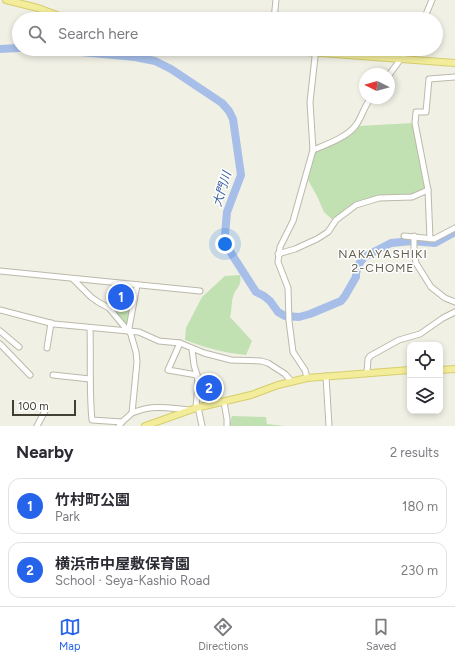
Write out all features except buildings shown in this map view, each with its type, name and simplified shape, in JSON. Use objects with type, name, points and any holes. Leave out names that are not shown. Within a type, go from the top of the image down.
[{"type":"main road","points":[[6,0],[49,12]]},
{"type":"main road","points":[[369,56],[455,63]]},
{"type":"main road","points":[[443,370],[455,369]]},
{"type":"main road","points":[[149,425],[195,408],[251,395],[291,381],[367,372],[407,370]]},
{"type":"street","points":[[275,12],[276,0]]},
{"type":"street","points":[[427,12],[432,0]]},
{"type":"street","points":[[307,378],[305,370],[294,352],[289,316],[288,288],[278,262],[278,254],[293,221],[313,150],[310,102],[314,56]]},
{"type":"street","points":[[395,68],[404,56]]},
{"type":"street","points":[[430,239],[428,190],[415,123],[416,112],[426,112],[429,79],[455,77]]},
{"type":"street","points":[[313,150],[352,129],[356,125],[367,104]]},
{"type":"street","points":[[278,254],[295,249],[317,239],[328,232],[336,220],[356,205],[379,198],[412,197],[428,190]]},
{"type":"street","points":[[404,236],[414,239],[437,238],[455,228]]},
{"type":"street","points":[[414,239],[416,263],[431,287],[445,298],[455,302]]},
{"type":"street","points":[[0,271],[200,292]]},
{"type":"street","points":[[73,279],[96,301],[109,308],[129,331],[136,352],[137,362],[132,413]]},
{"type":"street","points":[[129,331],[137,285]]},
{"type":"street","points":[[0,310],[51,323],[139,332],[159,341],[180,343],[192,349],[231,360],[261,361],[268,363],[285,374],[291,381]]},
{"type":"street","points":[[367,372],[368,359],[370,356],[399,340],[420,334],[443,318],[455,312]]},
{"type":"street","points":[[47,348],[51,323]]},
{"type":"street","points":[[90,328],[92,420],[120,424],[132,413],[152,406],[195,408]]},
{"type":"street","points":[[0,332],[19,347]]},
{"type":"street","points":[[180,343],[168,370],[197,375]]},
{"type":"street","points":[[0,344],[30,375]]},
{"type":"street","points":[[192,349],[198,383],[195,408],[202,426]]},
{"type":"street","points":[[53,375],[90,379]]},
{"type":"street","points":[[326,376],[329,426]]},
{"type":"street","points":[[224,402],[227,419],[226,426]]},
{"type":"street","points":[[37,426],[45,411]]},
{"type":"green space","points":[[413,123],[426,190],[419,196],[396,195],[363,205],[351,210],[334,221],[324,212],[308,180],[315,151],[359,126]]},
{"type":"green space","points":[[240,275],[240,282],[233,297],[230,317],[252,341],[246,355],[216,350],[185,340],[186,328],[202,297],[225,276]]},
{"type":"green space","points":[[113,286],[132,288],[128,326],[109,306]]},
{"type":"green space","points":[[232,416],[266,417],[267,424],[285,426],[229,426]]},
{"type":"waterway","name":"大門川","points":[[0,49],[12,48]]},
{"type":"waterway","name":"大門川","points":[[124,56],[155,61],[171,69],[222,103],[229,111],[233,119],[241,175],[227,212],[225,235],[231,253],[256,292],[264,296],[270,301],[278,312],[285,316],[299,317],[341,301],[356,277],[359,264],[364,257],[391,243],[412,241],[435,243],[455,232]]},
{"type":"place","name":"竹村町公園","points":[[121,297]]},
{"type":"place","name":"横浜市中屋敷保育園","points":[[209,388]]},
{"type":"district","name":"NAKAYASHIKI 2-CHOME","points":[[383,261]]}]
